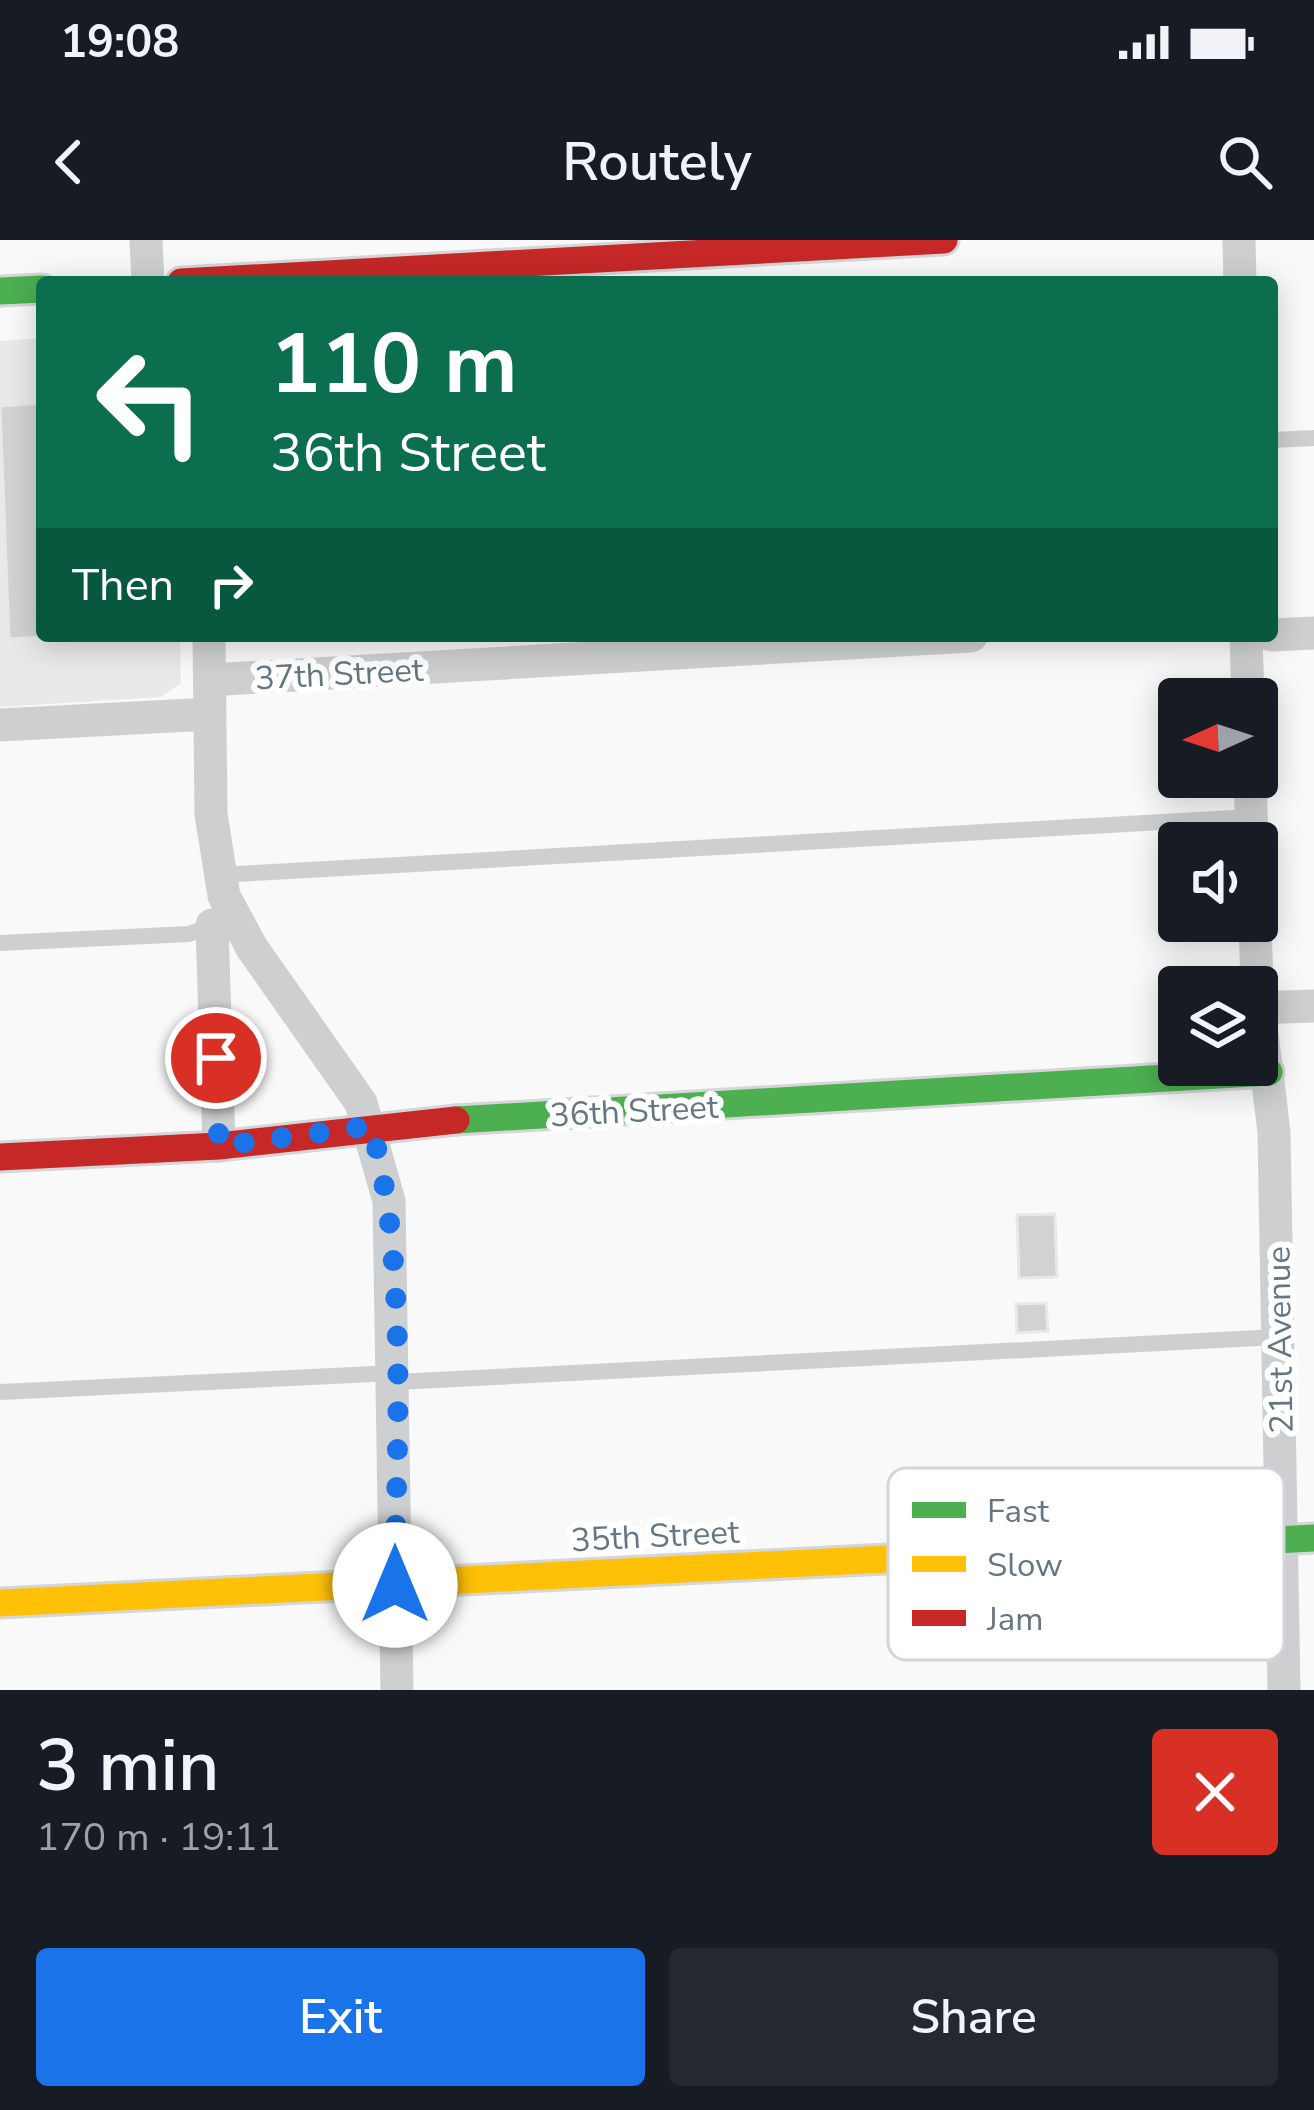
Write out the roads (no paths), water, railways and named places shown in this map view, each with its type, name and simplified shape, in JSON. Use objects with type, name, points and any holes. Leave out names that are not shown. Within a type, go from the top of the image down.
[{"type":"street","points":[[146,240],[148,276]]},
{"type":"street","points":[[296,276],[944,240]]},
{"type":"street","points":[[1239,240],[1240,276]]},
{"type":"street","points":[[0,292],[36,289]]},
{"type":"street","points":[[1278,635],[1314,633]]},
{"type":"street","points":[[209,642],[211,814],[223,921],[219,1146]]},
{"type":"street","name":"37th Street","points":[[0,725],[210,697],[896,642]]},
{"type":"street","points":[[1246,642],[1247,678]]},
{"type":"street","points":[[223,921],[342,1073],[371,1126],[389,1201],[397,1690]]},
{"type":"street","points":[[1278,1007],[1314,1006]]},
{"type":"street","name":"36th Street","points":[[0,1157],[219,1146],[371,1126],[1158,1079]]},
{"type":"street","name":"21st Avenue","points":[[1269,1086],[1280,1337],[1297,1539],[1284,1690]]},
{"type":"street","name":"35th Street","points":[[0,1603],[888,1560]]},
{"type":"lane","points":[[1278,440],[1314,438]]},
{"type":"lane","points":[[218,875],[1158,834]]},
{"type":"lane","points":[[0,943],[189,934],[223,921]]},
{"type":"lane","points":[[0,1392],[1280,1337]]}]
